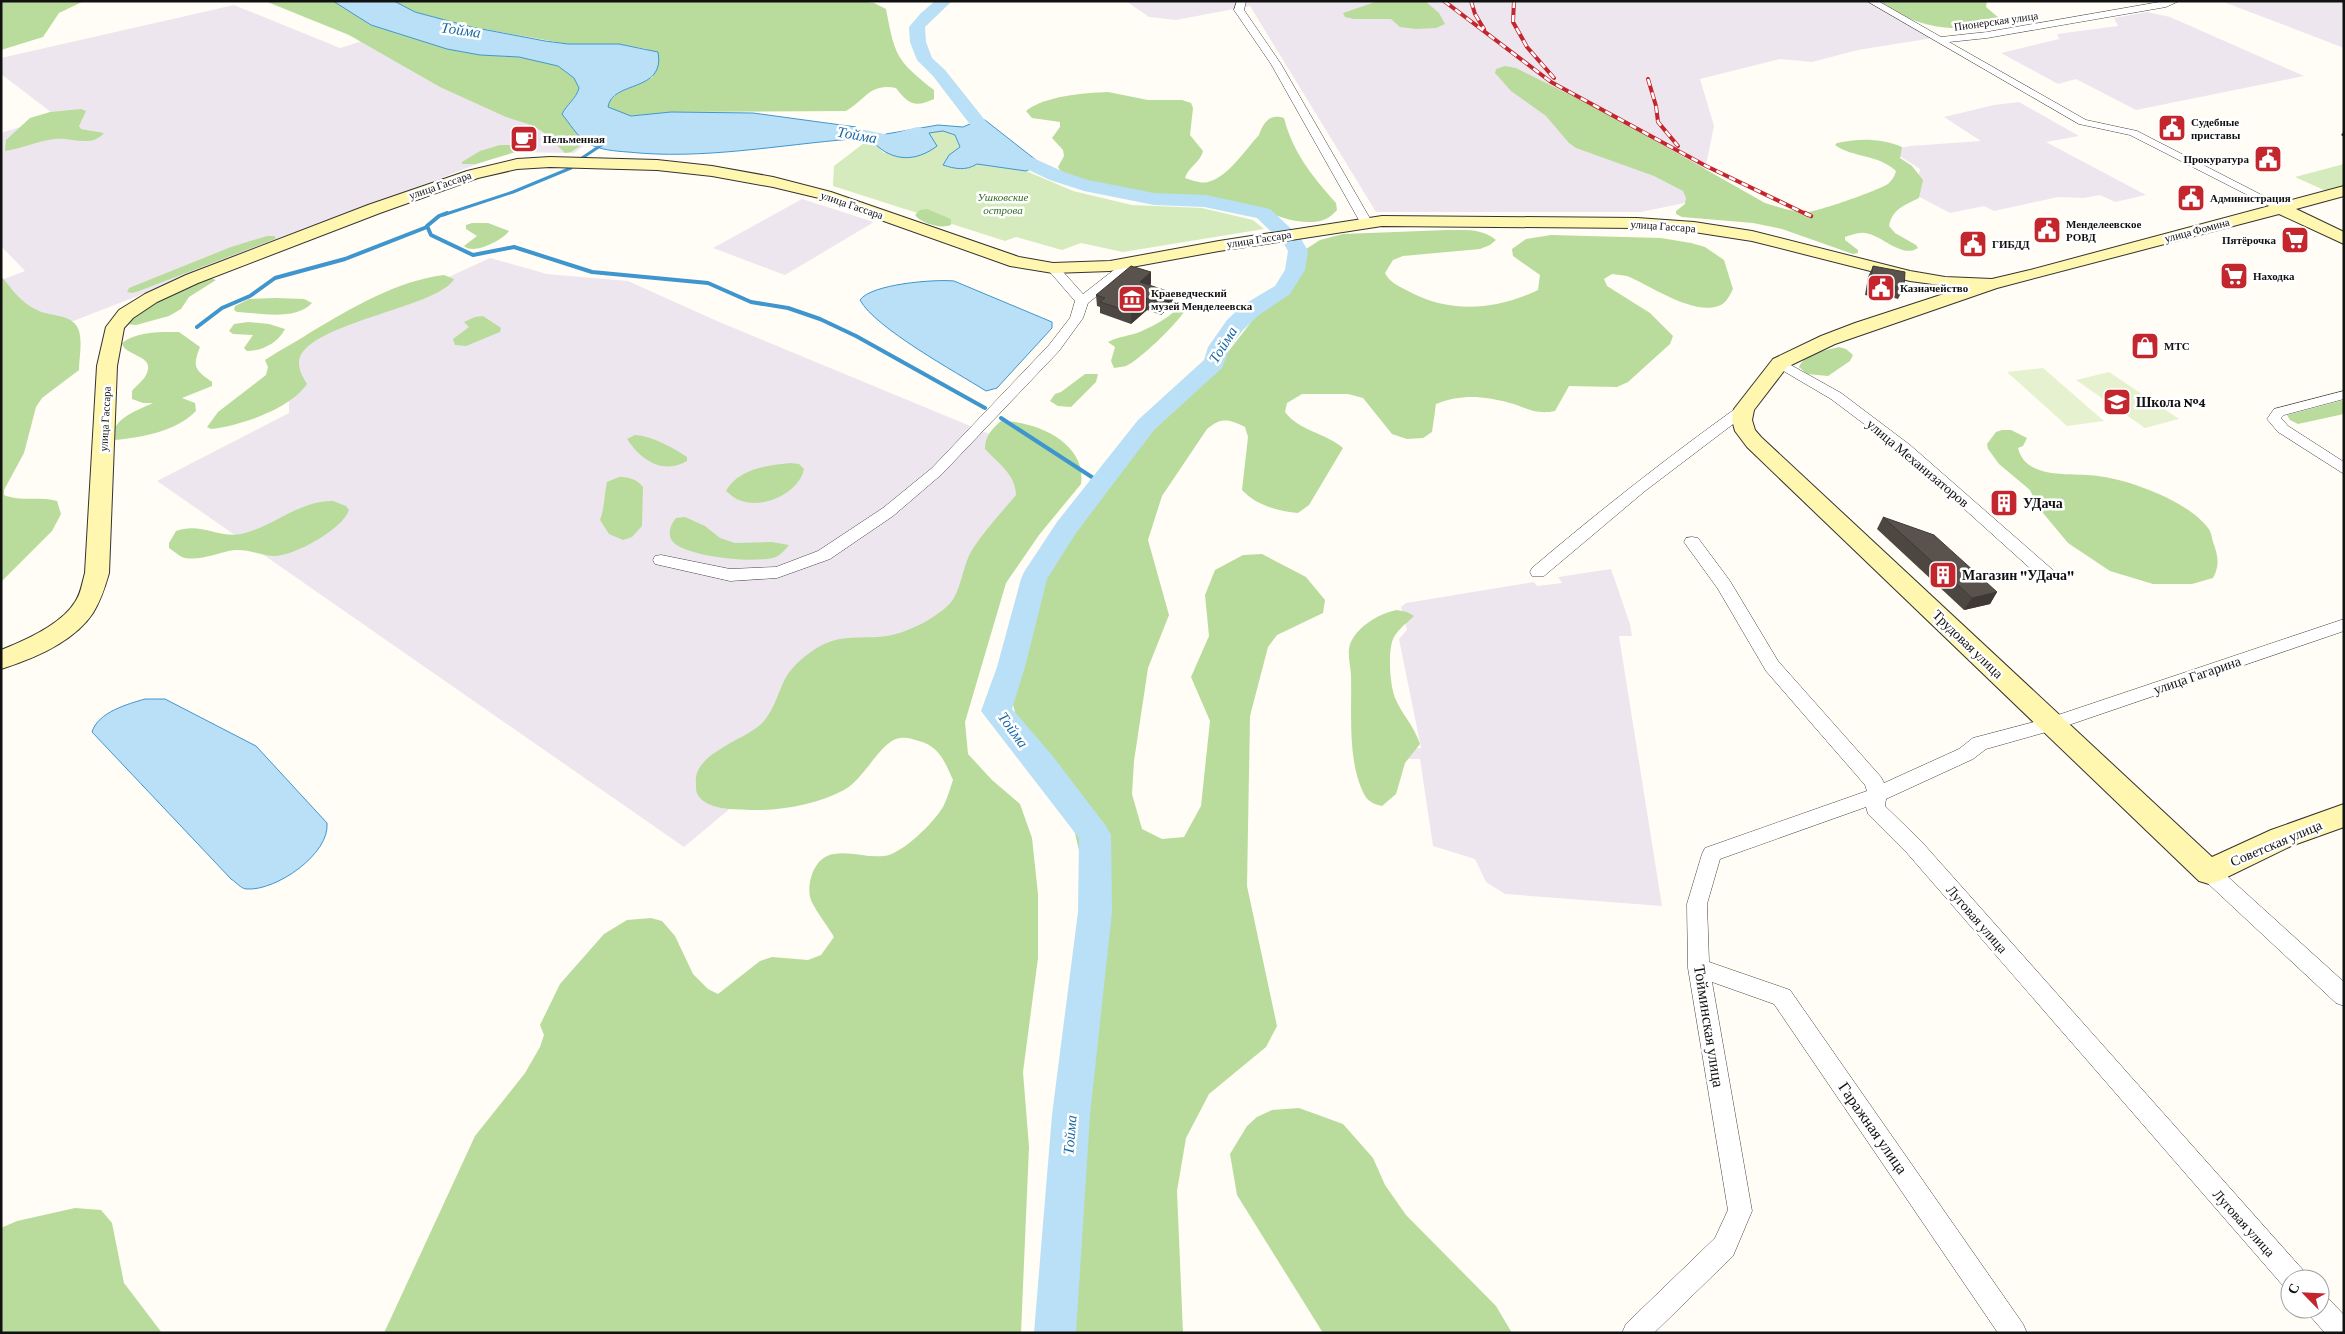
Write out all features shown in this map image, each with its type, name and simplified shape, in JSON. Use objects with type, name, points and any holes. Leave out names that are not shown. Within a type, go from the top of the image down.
[{"type":"main road","name":"улица Гассара","points":[[1,660],[36,644],[61,629],[81,612],[90,596],[97,573],[107,366],[112,333],[120,320],[135,307],[167,290],[374,208],[473,174],[517,164],[550,162],[657,164],[720,172],[804,189],[1016,262],[1053,268],[1089,268],[1132,262],[1366,222],[1628,223],[1677,226],[1770,240],[1910,276],[1944,282],[1992,284]]},
{"type":"main road","name":"улица Фомина","points":[[1992,284],[2033,275],[2344,191]]},
{"type":"main road","points":[[2281,208],[2344,238]]},
{"type":"main road","points":[[1910,276],[1924,285],[1927,290],[1924,300],[1917,308]]},
{"type":"main road","points":[[1744,409],[1780,363],[1828,340],[1917,308],[1992,284]]},
{"type":"main road","name":"Трудовая улица","points":[[1744,409],[1742,420],[1744,431],[1754,442],[2209,872]]},
{"type":"main road","name":"Советская улица","points":[[2209,872],[2281,838],[2344,815]]},
{"type":"street","points":[[1242,1],[1239,10],[1276,64],[1366,222]]},
{"type":"street","points":[[1871,1],[2083,122],[2133,133],[2281,208]]},
{"type":"street","name":"Пионерская улица","points":[[1939,40],[1996,33],[2166,4],[2174,1]]},
{"type":"street","points":[[661,560],[730,574],[777,572],[824,555],[888,512],[938,472],[1054,348],[1076,318],[1082,301],[1132,262]]},
{"type":"street","points":[[1053,268],[1082,301]]},
{"type":"street","name":"улица Механизаторов","points":[[1780,363],[1836,396],[1905,448],[2048,575]]},
{"type":"street","points":[[2344,395],[2279,412],[2274,417],[2275,422],[2283,429],[2344,470]]},
{"type":"street","points":[[1538,572],[1587,528],[1744,409]]},
{"type":"street","name":"Луговая улица","points":[[1692,542],[1724,585],[1772,666],[1874,782],[1877,795],[1875,808],[1914,847],[2095,1056],[2285,1269]]},
{"type":"street","name":"улица Гагарина","points":[[1877,795],[1966,754],[1980,743],[2051,724],[2344,625]]},
{"type":"street","name":"Тойминская улица","points":[[1634,1333],[1724,1247],[1740,1211],[1699,968],[1697,904],[1712,854],[1877,795]]},
{"type":"street","points":[[2209,872],[2344,996]]},
{"type":"street","name":"Гаражная улица","points":[[1699,968],[1782,997],[2014,1333]]},
{"type":"street","points":[[2330,1319],[2342,1333]]},
{"type":"shaded area","points":[[1126,1],[1867,1],[1933,38],[1858,50],[1812,62],[1780,59],[1700,79],[1714,126],[1699,200],[1641,212],[1376,212],[1250,6],[1176,20],[1149,17]]},
{"type":"shaded area","points":[[2221,1],[2344,1],[2344,48]]},
{"type":"shaded area","points":[[234,5],[340,48],[372,38],[582,135],[587,144],[574,153],[508,152],[45,332],[1,280],[25,271],[1,246],[1,133],[56,116],[1,74],[1,58]]},
{"type":"shaded area","points":[[2147,12],[2170,17],[2304,76],[2136,110],[2076,79],[2058,84],[2001,53],[2059,39],[2057,34],[2118,26],[2114,18]]},
{"type":"shaded area","points":[[2019,102],[2079,136],[2046,142],[2146,195],[2115,202],[2100,195],[2084,198],[2058,197],[1994,211],[1984,206],[1950,213],[1914,194],[1920,169],[1890,150],[1910,146],[1981,141],[1944,117],[1994,105]]},
{"type":"shaded area","points":[[802,199],[874,222],[785,275],[713,248]]},
{"type":"shaded area","points":[[490,258],[547,274],[628,281],[717,321],[1057,462],[972,607],[684,847],[157,481],[289,413],[289,350]]},
{"type":"shaded area","points":[[1611,569],[1630,624],[1632,636],[1619,636],[1662,906],[1505,894],[1486,882],[1475,859],[1433,846],[1420,759],[1402,759],[1401,749],[1421,748],[1399,639],[1407,630],[1401,607],[1406,603],[1534,582],[1537,586],[1562,583],[1558,577]]},
{"type":"green space","points":[[1,1],[84,1],[59,13],[43,37],[1,50]]},
{"type":"green space","points":[[265,1],[333,1],[371,25],[447,49],[480,55],[519,57],[558,66],[574,78],[579,88],[562,114],[586,142],[571,152],[565,153],[543,132],[531,125],[506,117],[440,87],[349,35]]},
{"type":"green space","points":[[394,1],[861,1],[874,3],[886,9],[892,37],[899,56],[904,64],[934,90],[934,99],[917,104],[912,103],[904,98],[896,88],[887,87],[874,90],[846,111],[671,112],[630,116],[607,107],[610,101],[620,93],[653,77],[647,49],[619,44],[568,44],[471,27],[415,12]]},
{"type":"green space","points":[[1378,1],[1425,1],[1439,13],[1445,24],[1436,28],[1416,29],[1400,27],[1391,19],[1354,19],[1345,17],[1343,13]]},
{"type":"green space","points":[[1875,1],[1987,1],[1986,7],[1999,18],[1994,25],[1989,26],[1965,28],[1938,27],[1900,15]]},
{"type":"green space","points":[[1505,66],[1516,68],[1608,114],[1765,203],[1791,210],[1807,212],[1835,205],[1882,187],[1893,178],[1896,171],[1889,166],[1842,149],[1835,145],[1837,143],[1853,140],[1870,140],[1902,147],[1900,158],[1912,166],[1923,180],[1919,198],[1904,205],[1896,212],[1889,226],[1895,233],[1918,248],[1912,251],[1905,251],[1872,235],[1860,233],[1845,237],[1845,240],[1858,250],[1858,253],[1853,254],[1782,229],[1753,223],[1682,217],[1676,214],[1676,211],[1685,204],[1686,198],[1683,191],[1654,176],[1576,148],[1569,143],[1546,116],[1511,91],[1495,73],[1496,69]]},
{"type":"green space","points":[[1108,92],[1148,100],[1182,100],[1191,103],[1193,108],[1190,135],[1203,151],[1185,178],[1199,182],[1208,182],[1222,175],[1259,135],[1268,120],[1275,117],[1284,118],[1298,153],[1319,184],[1336,203],[1337,210],[1323,220],[1301,222],[1238,203],[1098,186],[1069,177],[1062,173],[1058,167],[1064,156],[1063,150],[1052,138],[1060,127],[1060,122],[1032,118],[1026,111],[1043,102],[1054,99],[1076,94]]},
{"type":"green space","points":[[81,109],[86,111],[79,126],[81,129],[104,133],[99,137],[87,141],[55,139],[5,151],[6,140],[30,118],[50,112]]},
{"type":"green space","name":"Ушковские острова","points":[[935,130],[955,135],[960,147],[949,155],[943,164],[951,167],[964,168],[977,164],[1026,171],[1073,191],[1132,205],[1202,208],[1253,220],[1264,229],[1123,252],[1081,243],[1062,250],[1016,237],[1005,241],[833,186],[834,166],[864,143],[874,143],[884,153]]},
{"type":"green space","points":[[500,145],[510,145],[519,149],[519,151],[476,164],[462,164],[462,162],[480,151]]},
{"type":"green space","points":[[2344,164],[2344,187],[2326,191],[2295,177]]},
{"type":"green space","points":[[927,209],[951,219],[951,225],[932,225],[922,221],[915,215],[920,210]]},
{"type":"green space","points":[[488,223],[509,231],[500,239],[487,246],[474,249],[468,248],[464,246],[477,236],[466,229],[466,225]]},
{"type":"green space","points":[[1467,230],[1485,233],[1496,240],[1480,249],[1403,256],[1393,260],[1385,273],[1389,279],[1408,291],[1440,303],[1473,307],[1489,305],[1506,302],[1538,290],[1540,275],[1513,256],[1512,249],[1526,239],[1551,235],[1661,238],[1705,247],[1724,260],[1733,289],[1725,302],[1715,307],[1703,308],[1676,300],[1627,276],[1612,274],[1604,279],[1607,286],[1650,313],[1673,336],[1670,344],[1628,382],[1617,387],[1569,386],[1555,411],[1537,412],[1491,399],[1464,397],[1436,404],[1432,432],[1423,438],[1407,439],[1392,434],[1363,398],[1348,394],[1302,394],[1287,403],[1285,412],[1298,424],[1343,448],[1309,505],[1298,513],[1282,511],[1267,506],[1254,500],[1242,490],[1248,437],[1245,427],[1225,420],[1217,422],[1207,429],[1162,496],[1148,540],[1169,615],[1148,668],[1134,761],[1132,794],[1142,829],[1162,839],[1184,837],[1201,806],[1210,721],[1191,677],[1209,636],[1205,595],[1215,570],[1243,555],[1262,554],[1306,577],[1325,600],[1323,613],[1277,635],[1268,647],[1250,716],[1247,886],[1277,1026],[1266,1047],[1209,1094],[1186,1138],[1177,1191],[1183,1333],[1048,1333],[1047,1216],[1086,882],[1060,766],[1020,731],[1012,701],[1039,587],[1132,443],[1167,408],[1203,384],[1259,312],[1286,295],[1297,280],[1303,251],[1320,240],[1343,234]]},
{"type":"green space","points":[[267,236],[275,236],[275,239],[139,291],[127,292],[129,288],[231,247]]},
{"type":"green space","points":[[444,275],[454,279],[443,289],[423,299],[344,327],[321,338],[305,349],[299,363],[300,371],[307,384],[289,401],[264,415],[250,420],[211,429],[207,427],[218,412],[266,375],[268,367],[265,360],[271,356],[342,314],[392,289],[426,278]]},
{"type":"green space","points":[[1,276],[26,304],[42,312],[72,321],[80,335],[80,347],[79,370],[42,398],[36,407],[24,453],[4,490],[4,495],[10,497],[57,501],[61,514],[52,531],[1,582]]},
{"type":"green space","points":[[210,278],[216,280],[189,297],[181,309],[169,316],[136,325],[124,324],[143,309],[165,296]]},
{"type":"green space","points":[[249,299],[304,299],[312,303],[305,309],[277,315],[237,312],[234,310],[235,306]]},
{"type":"green space","points":[[1189,303],[1171,328],[1151,347],[1126,366],[1114,368],[1111,361],[1115,347],[1108,342],[1142,331]]},
{"type":"green space","points":[[483,316],[501,328],[500,332],[466,346],[455,345],[453,339],[469,327],[464,322]]},
{"type":"green space","points":[[248,322],[269,324],[285,329],[269,345],[258,350],[247,351],[244,348],[253,335],[233,334],[229,331],[234,324]]},
{"type":"green space","points":[[179,332],[200,347],[196,359],[197,368],[212,382],[212,386],[182,398],[195,403],[196,411],[169,429],[115,440],[110,437],[117,424],[127,416],[153,403],[143,403],[132,399],[132,391],[144,378],[148,367],[143,359],[128,351],[122,343],[142,334]]},
{"type":"green space","points":[[1839,347],[1846,349],[1853,355],[1850,361],[1828,376],[1807,374],[1799,367],[1811,355]]},
{"type":"green space","points":[[2043,368],[2104,421],[2067,426],[2007,372]]},
{"type":"green space","points":[[2109,372],[2179,419],[2145,428],[2076,380]]},
{"type":"green space","points":[[1085,374],[1098,374],[1096,382],[1071,407],[1058,406],[1050,401],[1055,394],[1061,392]]},
{"type":"green space","points":[[2344,400],[2344,414],[2298,424],[2290,420],[2287,415]]},
{"type":"green space","points":[[1001,421],[1029,425],[1056,437],[1076,456],[1081,469],[1081,484],[1039,535],[1006,583],[965,722],[968,754],[992,780],[1020,804],[1032,838],[1038,894],[1038,958],[1023,1072],[1029,1147],[1021,1333],[384,1333],[475,1136],[525,1073],[540,1047],[544,1035],[540,1025],[560,984],[604,934],[627,920],[651,918],[662,921],[675,936],[693,974],[708,989],[718,994],[760,961],[772,957],[808,960],[821,955],[834,937],[814,906],[809,891],[811,877],[817,864],[822,859],[840,853],[878,856],[891,854],[908,844],[940,812],[953,780],[944,761],[932,747],[926,743],[908,738],[896,739],[883,748],[858,779],[844,790],[822,800],[785,808],[749,810],[711,805],[706,803],[697,794],[697,773],[703,763],[712,755],[764,721],[771,711],[789,673],[810,652],[836,640],[887,636],[904,632],[939,613],[952,601],[958,590],[972,550],[1016,495],[1010,475],[985,449],[989,434]]},
{"type":"green space","points":[[2011,430],[2027,438],[2023,446],[2018,448],[2023,459],[2030,466],[2052,473],[2098,476],[2126,482],[2158,493],[2187,509],[2199,518],[2211,533],[2218,560],[2213,578],[2192,584],[2153,584],[2110,571],[2068,543],[2038,507],[2030,490],[1999,464],[1988,449],[1987,444],[1996,432]]},
{"type":"green space","points":[[635,435],[648,437],[668,446],[687,457],[687,461],[669,466],[653,463],[639,453],[627,439]]},
{"type":"green space","points":[[791,463],[799,464],[804,469],[801,478],[788,492],[779,497],[759,503],[748,503],[734,498],[726,491],[738,478],[754,469]]},
{"type":"green space","points":[[619,477],[632,479],[643,487],[642,526],[632,537],[623,540],[609,534],[600,520],[607,482]]},
{"type":"green space","points":[[333,501],[346,506],[349,510],[345,517],[328,533],[304,547],[282,555],[273,556],[245,550],[235,550],[191,559],[179,555],[169,548],[169,543],[176,531],[193,528],[233,535],[241,534],[253,531],[309,505]]},
{"type":"green space","points":[[685,517],[705,526],[720,538],[735,543],[772,542],[789,545],[778,556],[757,560],[724,558],[693,552],[673,542],[670,536],[672,524],[676,518]]},
{"type":"green space","points":[[1397,610],[1414,616],[1393,638],[1390,663],[1392,688],[1399,706],[1420,744],[1405,763],[1396,794],[1382,806],[1367,799],[1355,767],[1351,736],[1349,649],[1355,635],[1367,623]]},
{"type":"green space","points":[[1299,1108],[1343,1124],[1373,1158],[1385,1185],[1406,1215],[1496,1306],[1512,1333],[1323,1333],[1237,1195],[1230,1154],[1247,1126],[1257,1117],[1272,1110]]},
{"type":"green space","points":[[75,1208],[101,1210],[112,1223],[124,1283],[162,1333],[1,1333],[1,1228],[17,1221]]},
{"type":"water","points":[[333,1],[394,1],[415,12],[471,27],[545,41],[568,44],[619,44],[658,52],[658,65],[654,74],[647,80],[619,93],[612,99],[608,107],[631,116],[671,112],[753,113],[856,127],[859,134],[852,139],[712,153],[656,154],[602,149],[587,143],[562,114],[579,88],[574,78],[558,66],[519,57],[480,55],[447,49],[371,25]]},
{"type":"water","points":[[985,120],[1041,164],[1026,171],[977,164],[969,168],[960,169],[943,165],[949,155],[960,147],[955,135],[943,131],[929,133],[937,146],[921,155],[913,157],[897,157],[889,154],[874,143],[886,134],[938,125],[963,127]]},
{"type":"water","points":[[954,281],[1052,322],[1052,328],[997,388],[986,391],[917,349],[868,311],[860,300],[866,295],[890,286],[919,282]]},
{"type":"water","points":[[145,699],[165,699],[256,746],[327,823],[326,835],[320,847],[311,858],[286,877],[259,888],[245,889],[231,879],[92,732],[100,719],[107,714],[122,706]]},
{"type":"building","points":[[1131,266],[1151,272],[1140,282],[1173,293],[1161,303],[1147,298],[1131,312],[1100,302],[1105,298],[1096,295]]},
{"type":"building","points":[[1873,266],[1905,272],[1904,287],[1895,286],[1895,289],[1870,284]]},
{"type":"building","points":[[1883,517],[1934,535],[1997,592],[1972,598]]},
{"type":"waterway","points":[[945,1],[926,16],[917,27],[918,42],[925,60],[939,73],[978,123],[1002,148]]},
{"type":"waterway","name":"Тойма","points":[[821,130],[845,131],[890,141],[917,132]]},
{"type":"waterway","points":[[582,158],[603,144]]},
{"type":"waterway","name":"Тойма","points":[[1001,150],[1057,176],[1084,185],[1154,199],[1206,201],[1221,206],[1263,213],[1293,241],[1298,251],[1295,270],[1283,290],[1251,310],[1235,325],[1219,347],[1214,363],[1146,425],[1066,528],[1034,579],[1011,667],[996,711],[1040,763],[1095,835],[1095,912],[1071,1115],[1055,1333]]},
{"type":"waterway","points":[[443,215],[513,192],[571,168]]},
{"type":"waterway","points":[[447,213],[439,216],[427,226],[431,235],[473,255],[514,247],[592,272],[708,283],[751,302],[788,308],[820,319],[856,336],[985,408]]},
{"type":"waterway","points":[[197,327],[222,308],[250,296],[275,278],[345,259],[427,227]]},
{"type":"waterway","points":[[1001,418],[1101,483]]},
{"type":"railway","points":[[1444,1],[1551,82],[1706,166],[1808,215]]},
{"type":"railway","points":[[1471,1],[1475,14],[1484,29]]},
{"type":"railway","points":[[1514,1],[1513,22],[1527,47],[1554,78]]},
{"type":"railway","points":[[1648,79],[1656,106],[1658,122],[1678,146]]},
{"type":"railway","points":[[1805,213],[1811,216]]},
{"type":"place","name":"Судебные приставы","points":[[2172,128]]},
{"type":"place","name":"Пельменная","points":[[524,139]]},
{"type":"place","name":"Прокуратура","points":[[2268,159]]},
{"type":"place","name":"Администрация","points":[[2191,198]]},
{"type":"place","name":"Менделеевское РОВД","points":[[2047,230]]},
{"type":"place","name":"Пятёрочка","points":[[2295,240]]},
{"type":"place","name":"ГИБДД","points":[[1973,244]]},
{"type":"place","name":"Находка","points":[[2234,276]]},
{"type":"place","name":"Казначейство","points":[[1881,288]]},
{"type":"place","name":"Краеведческий музей Менделеевска","points":[[1132,299]]},
{"type":"place","name":"МТС","points":[[2145,346]]},
{"type":"place","name":"Школа №4","points":[[2117,402]]},
{"type":"place","name":"УДача","points":[[2004,503]]},
{"type":"place","name":"Магазин \"УДача\"","points":[[1943,575]]}]
